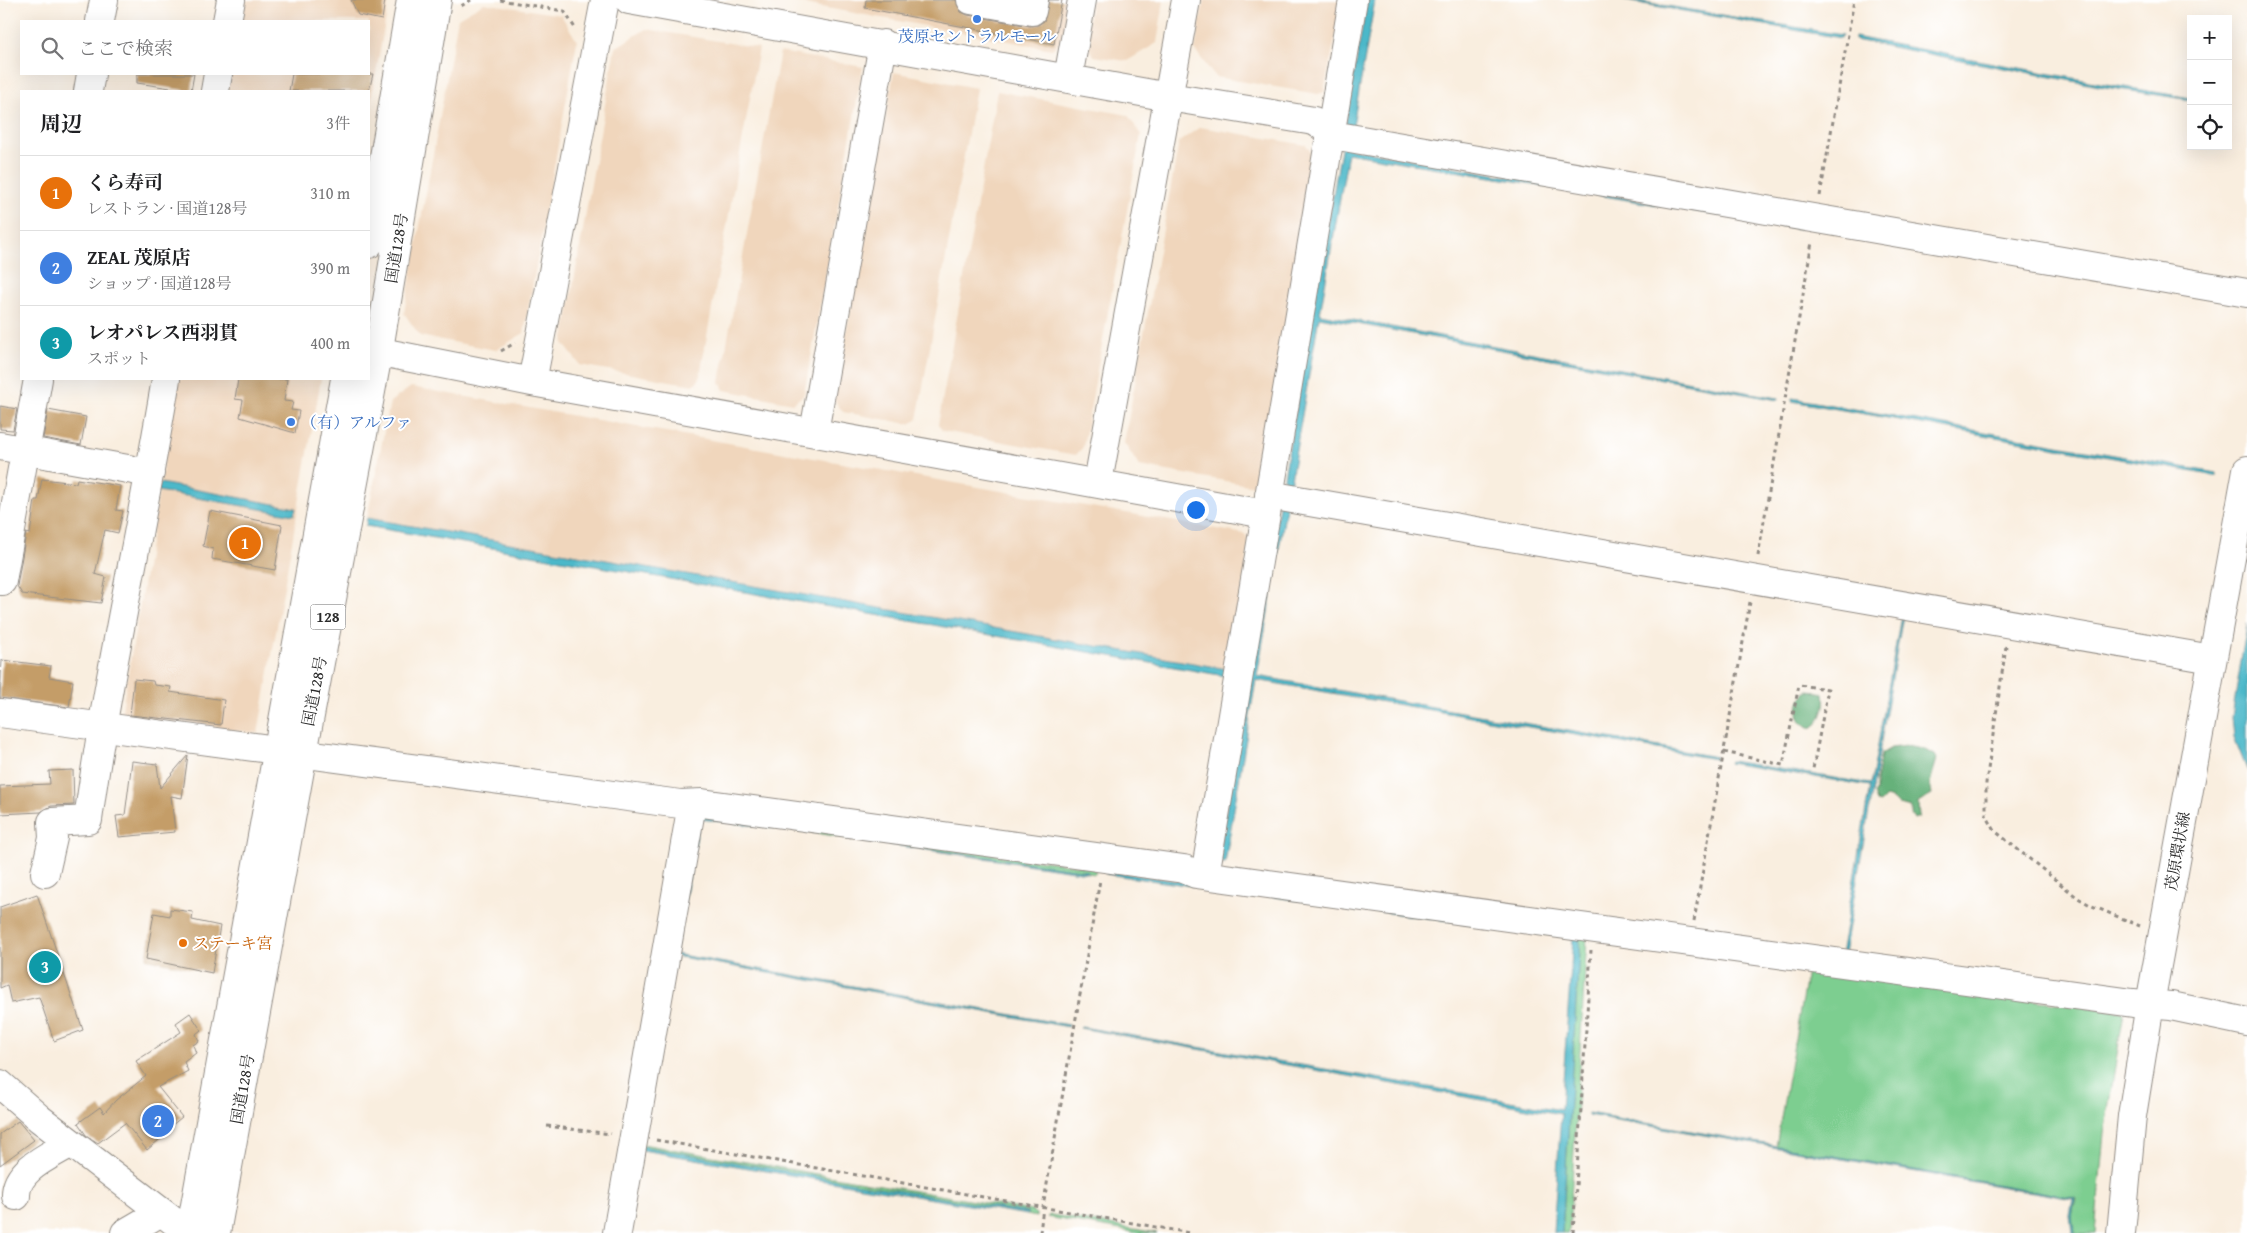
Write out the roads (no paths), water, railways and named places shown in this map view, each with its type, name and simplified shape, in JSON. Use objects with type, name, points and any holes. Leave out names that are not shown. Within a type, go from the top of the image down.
[{"type":"main road","points":[[100,20],[104,0]]},
{"type":"main road","points":[[227,20],[231,0]]},
{"type":"main road","name":"国道128号","points":[[370,238],[411,0]]},
{"type":"main road","name":"国道128号","points":[[370,365],[437,0]]},
{"type":"main road","points":[[532,382],[605,0]]},
{"type":"main road","points":[[629,0],[734,9],[883,44],[1169,97],[1314,121],[1338,136],[2247,293]]},
{"type":"main road","points":[[978,1],[1032,11],[1034,0]]},
{"type":"main road","points":[[1068,78],[1082,0]]},
{"type":"main road","points":[[1098,482],[1186,0]]},
{"type":"main road","points":[[1205,875],[1352,0]]},
{"type":"main road","points":[[814,432],[883,44]]},
{"type":"main road","points":[[88,90],[91,75]]},
{"type":"main road","points":[[215,90],[218,75]]},
{"type":"main road","points":[[374,346],[391,354],[532,382],[1098,482],[1267,504],[1754,579],[2212,659]]},
{"type":"main road","points":[[0,581],[2,581],[13,449],[38,380]]},
{"type":"main road","points":[[45,873],[53,838],[52,822],[88,820],[100,738],[166,380]]},
{"type":"main road","name":"国道128号","points":[[216,1233],[345,380]]},
{"type":"main road","name":"国道128号","points":[[189,1233],[367,380]]},
{"type":"main road","points":[[13,449],[150,473]]},
{"type":"main road","name":"茂原環状線","points":[[2120,1233],[2132,1116],[2150,1004],[2247,470]]},
{"type":"main road","points":[[0,713],[692,804],[702,803],[1184,869],[1196,874],[1592,930],[2150,1004],[2247,1022]]},
{"type":"main road","points":[[617,1233],[692,804]]},
{"type":"main road","points":[[0,1084],[71,1143],[189,1233]]},
{"type":"main road","points":[[16,1196],[17,1186],[26,1173],[71,1143]]},
{"type":"main road","points":[[125,1233],[161,1212]]},
{"type":"water","points":[[1367,0],[1375,0],[1349,148],[1800,229],[1348,153],[1320,314],[1778,398],[1778,400],[1319,317],[1257,676],[1716,757],[1715,759],[1256,680],[1225,863],[1217,862]]},
{"type":"water","points":[[1620,0],[1631,0],[1842,35],[1841,38]]},
{"type":"water","points":[[1855,37],[2099,83],[2187,97],[2187,99],[2099,86],[1855,40]]},
{"type":"water","points":[[1792,398],[2216,473],[2216,476],[1792,401]]},
{"type":"water","points":[[160,483],[296,508],[294,515],[158,491]]},
{"type":"water","points":[[367,518],[1233,670],[1231,677],[366,526]]},
{"type":"water","points":[[1903,615],[1844,954],[1841,955],[1870,786],[1729,763],[1730,761],[1871,784],[1901,616]]},
{"type":"water","points":[[2247,624],[2247,770],[2234,737],[2232,717]]},
{"type":"water","points":[[697,816],[810,830],[810,832],[700,819],[677,943]]},
{"type":"water","points":[[865,841],[1088,871],[1088,873]]},
{"type":"water","points":[[1107,871],[1580,936],[1562,1233],[1553,1233],[1561,1114],[1080,1028],[1561,1110],[1573,938],[1106,874]]},
{"type":"water","points":[[675,954],[1069,1025],[1069,1027],[675,956]]},
{"type":"water","points":[[1588,1113],[2075,1198],[2072,1216],[2074,1233],[2072,1233],[2070,1215],[2073,1199],[1588,1115]]},
{"type":"water","points":[[640,1146],[1028,1213],[1027,1215],[642,1150]]},
{"type":"place","name":"茂原セントラルモール","points":[[977,19]]},
{"type":"place","name":"（有）アルファ","points":[[291,422]]},
{"type":"place","name":"くら寿司","points":[[245,543]]},
{"type":"place","name":"ステーキ宮","points":[[183,943]]},
{"type":"place","name":"レオパレス西羽貫","points":[[45,967]]},
{"type":"place","name":"ZEAL 茂原店","points":[[158,1121]]}]
